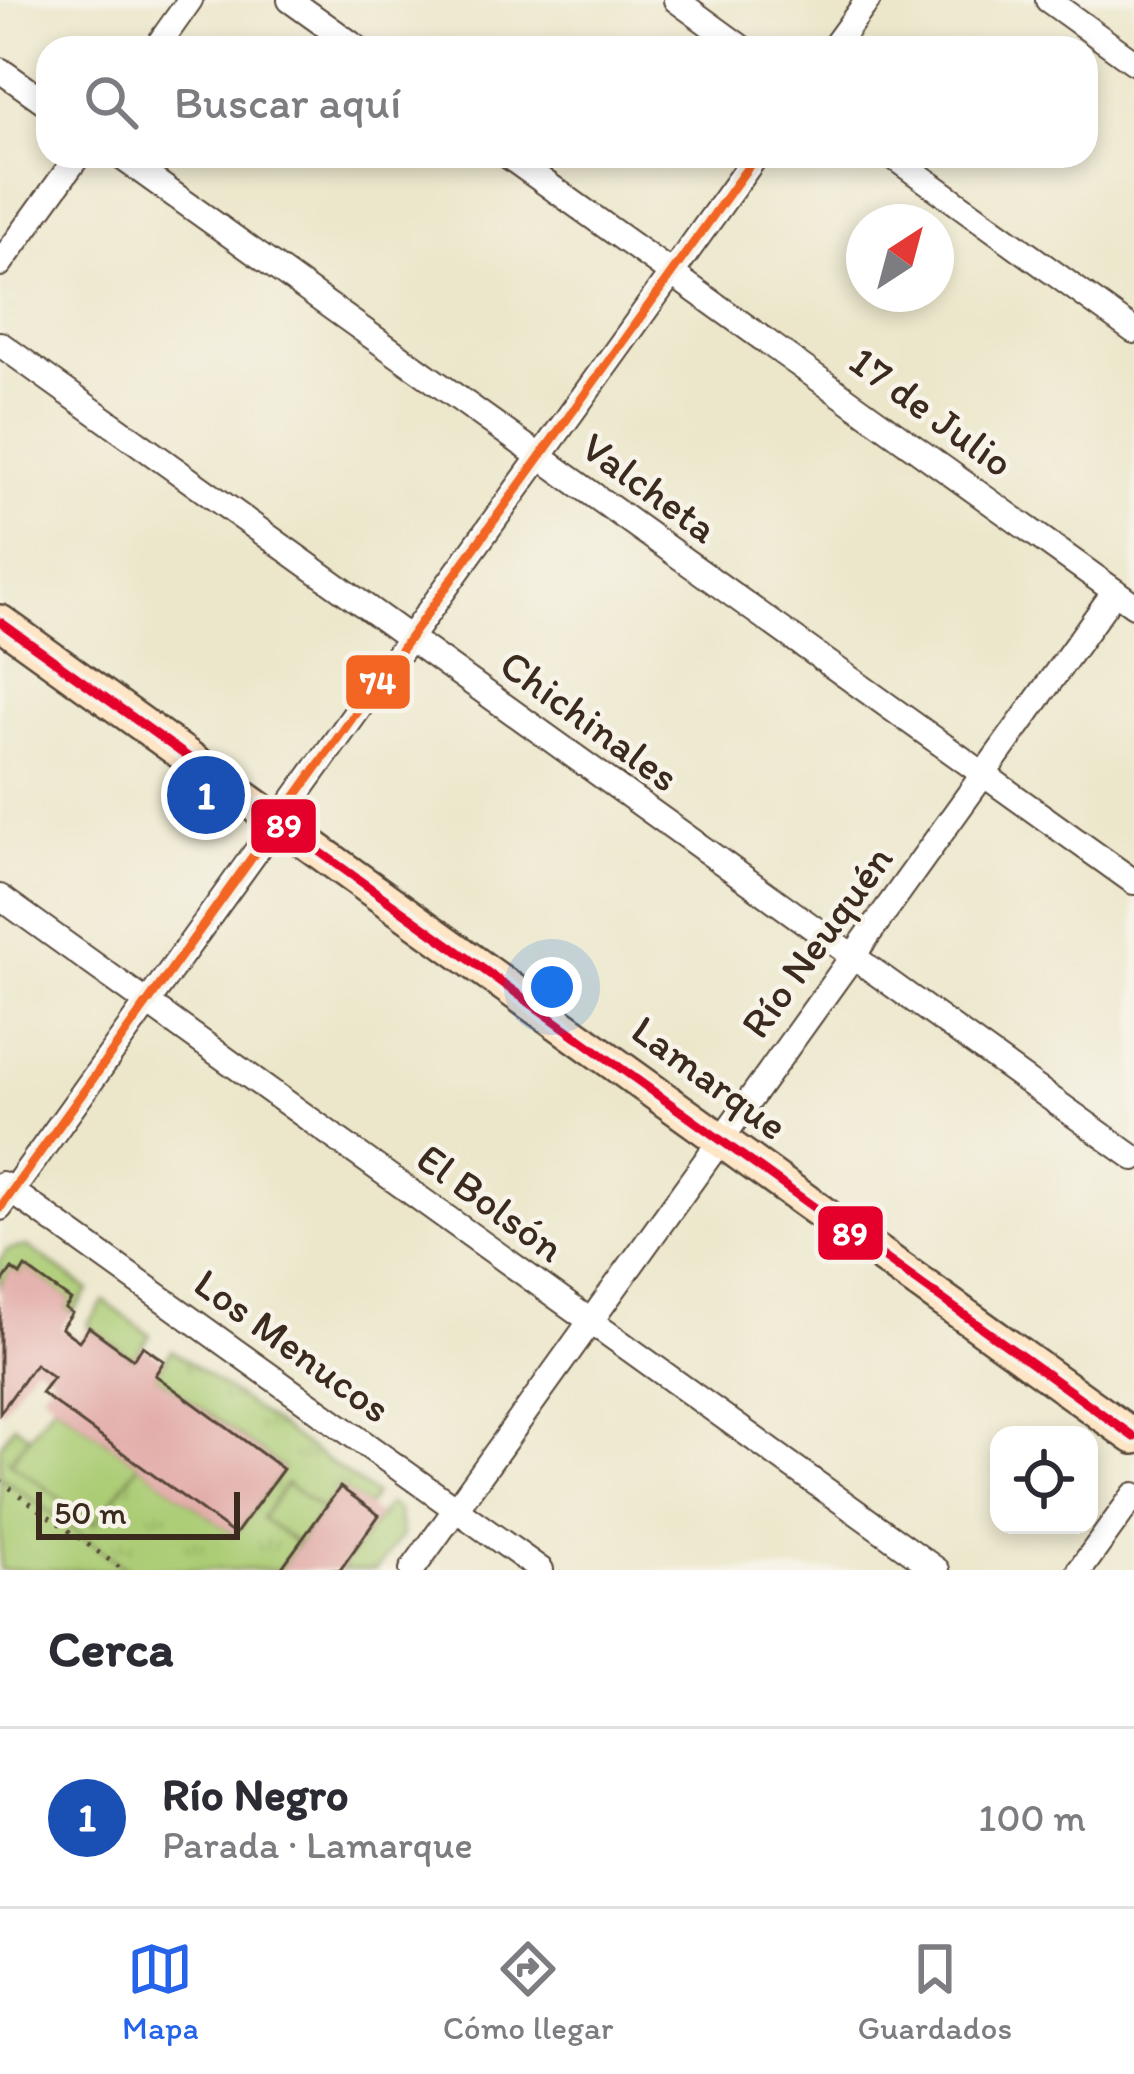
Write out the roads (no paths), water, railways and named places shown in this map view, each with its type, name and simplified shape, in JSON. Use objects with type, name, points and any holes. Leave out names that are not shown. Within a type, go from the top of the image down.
[{"type":"street","points":[[164,36],[190,0]]},
{"type":"street","points":[[290,0],[340,36]]},
{"type":"street","points":[[676,0],[726,36]]},
{"type":"street","points":[[842,36],[868,0]]},
{"type":"street","points":[[1048,0],[1098,36]]},
{"type":"street","points":[[1098,36],[1134,62]]},
{"type":"street","points":[[0,70],[36,96]]},
{"type":"street","points":[[0,264],[69,168]]},
{"type":"street","name":"Valcheta","points":[[137,168],[1134,882]]},
{"type":"street","name":"17 de Julio","points":[[525,168],[1125,598]]},
{"type":"street","points":[[4,1194],[148,1002],[746,168]]},
{"type":"street","points":[[909,168],[1134,331]]},
{"type":"street","name":"Chichinales","points":[[0,344],[1134,1158]]},
{"type":"street","name":"Río Neuquén","points":[[412,1570],[983,774],[1125,598]]},
{"type":"street","name":"Lamarque","points":[[0,622],[1134,1437]]},
{"type":"street","name":"El Bolsón","points":[[0,896],[937,1570]]},
{"type":"street","name":"Los Menucos","points":[[4,1194],[541,1570]]},
{"type":"street","points":[[1080,1570],[1134,1495]]},
{"type":"place","name":"Río Negro","points":[[206,795]]}]
